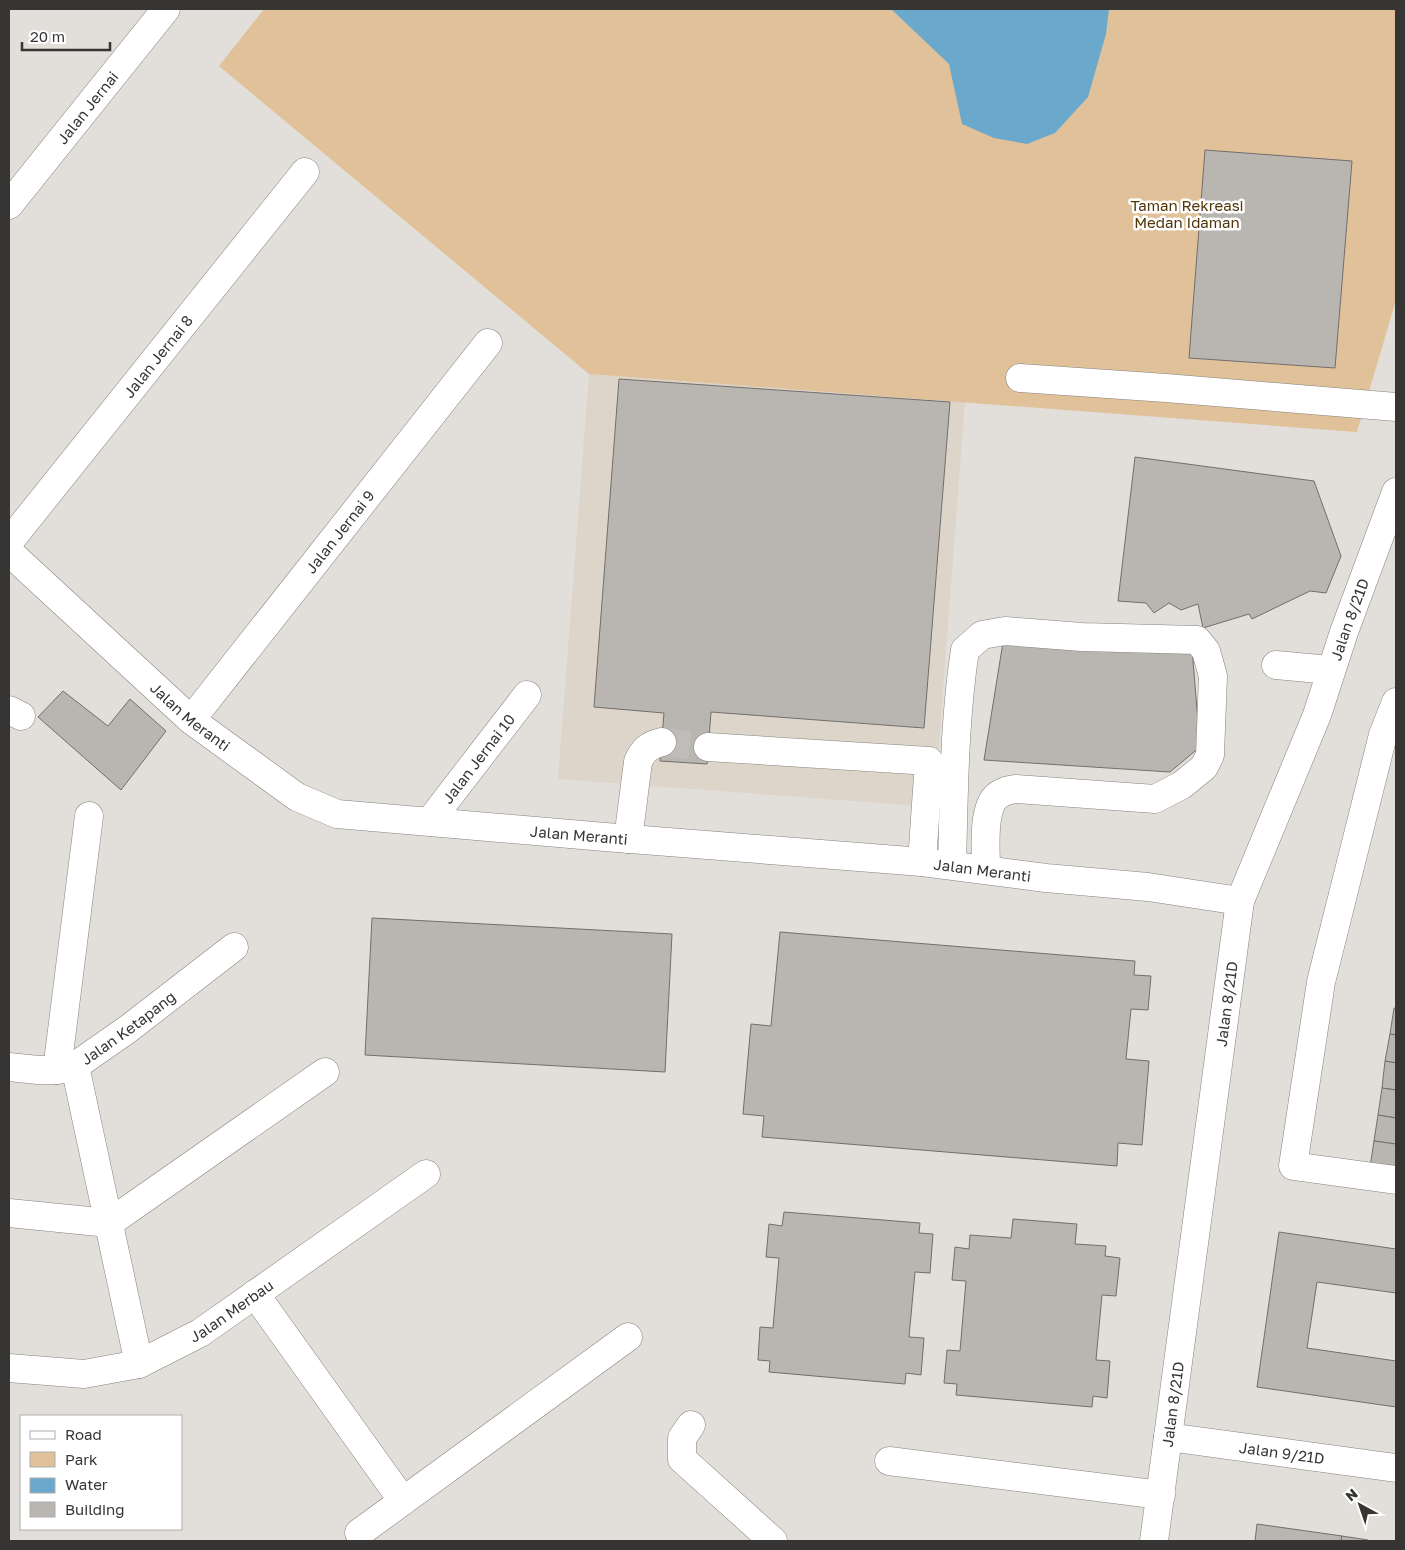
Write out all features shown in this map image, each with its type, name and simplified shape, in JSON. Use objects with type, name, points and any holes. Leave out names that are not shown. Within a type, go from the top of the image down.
[{"type":"street","name":"Jalan Jernai","points":[[9,205],[166,9]]},
{"type":"street","name":"Jalan Jernai 8","points":[[12,557],[305,172]]},
{"type":"street","name":"Jalan Jernai 9","points":[[192,720],[488,343]]},
{"type":"street","points":[[1020,378],[1396,406]]},
{"type":"street","name":"Jalan 8/21D","points":[[1154,1541],[1240,902],[1317,715],[1330,670],[1396,492]]},
{"type":"street","name":"Jalan Meranti","points":[[12,557],[192,720],[297,797],[337,814],[922,862],[1046,878],[1148,887],[1240,902]]},
{"type":"street","points":[[952,865],[955,761],[960,682],[965,650],[982,635],[1005,631],[1092,637],[1197,640],[1206,651],[1213,676],[1210,755],[1204,767],[1182,785],[1155,799],[1016,789],[1005,790],[993,800],[988,818],[986,870]]},
{"type":"street","points":[[1276,665],[1330,670]]},
{"type":"street","name":"Jalan Jernai 10","points":[[430,822],[527,695]]},
{"type":"street","points":[[1396,702],[1383,735],[1321,982],[1293,1166],[1396,1180]]},
{"type":"street","points":[[628,839],[638,762],[642,752],[652,744],[662,742]]},
{"type":"street","points":[[708,747],[929,761],[922,862]]},
{"type":"street","points":[[89,816],[66,1068],[109,1223],[139,1364]]},
{"type":"street","name":"Jalan Ketapang","points":[[66,1068],[128,1029],[234,947]]},
{"type":"street","points":[[9,1067],[38,1070],[66,1068]]},
{"type":"street","points":[[9,1213],[109,1223],[325,1072]]},
{"type":"street","name":"Jalan Merbau","points":[[9,1368],[84,1374],[139,1364],[200,1333],[426,1174]]},
{"type":"street","points":[[255,1294],[403,1501]]},
{"type":"street","points":[[359,1533],[628,1337]]},
{"type":"street","points":[[691,1425],[682,1438],[682,1459],[773,1541]]},
{"type":"street","name":"Jalan 9/21D","points":[[1168,1437],[1396,1468]]},
{"type":"street","points":[[889,1461],[1161,1495]]},
{"type":"shaded area","points":[[589,374],[965,402],[934,807],[558,779]]},
{"type":"green space","name":"Taman Rekreasi Medan Idaman","points":[[264,9],[1396,9],[1396,300],[1357,432],[589,374],[219,66]]},
{"type":"water","points":[[891,9],[1109,9],[1106,34],[1088,97],[1055,133],[1027,144],[994,138],[962,124],[949,64]]},
{"type":"building","points":[[1205,150],[1352,161],[1335,368],[1189,358]]},
{"type":"building","points":[[619,379],[950,402],[924,728],[711,712],[707,764],[660,761],[664,713],[594,707]]},
{"type":"building","points":[[1135,457],[1314,481],[1341,556],[1326,593],[1310,591],[1252,619],[1249,614],[1203,628],[1198,604],[1181,610],[1169,603],[1154,613],[1146,603],[1118,601]]},
{"type":"building","points":[[1004,636],[1192,648],[1200,747],[1170,772],[984,760]]},
{"type":"building","points":[[63,691],[108,726],[130,699],[166,731],[121,790],[38,717]]},
{"type":"building","points":[[372,918],[672,934],[665,1072],[365,1055]]},
{"type":"building","points":[[780,932],[1135,961],[1134,975],[1151,976],[1148,1010],[1131,1009],[1126,1059],[1149,1061],[1142,1145],[1118,1143],[1117,1166],[762,1137],[764,1116],[743,1114],[751,1024],[771,1026]]},
{"type":"building","points":[[1394,1008],[1396,1008],[1396,1035],[1390,1034]]},
{"type":"building","points":[[1390,1034],[1396,1035],[1396,1063],[1385,1061]]},
{"type":"building","points":[[1385,1061],[1396,1063],[1396,1090],[1382,1088]]},
{"type":"building","points":[[1382,1088],[1396,1090],[1396,1118],[1378,1115]]},
{"type":"building","points":[[1378,1115],[1396,1118],[1396,1144],[1374,1141]]},
{"type":"building","points":[[1374,1141],[1396,1144],[1396,1171],[1370,1167]]},
{"type":"building","points":[[784,1212],[920,1223],[919,1233],[933,1234],[930,1273],[915,1272],[909,1337],[924,1338],[921,1375],[906,1373],[905,1384],[769,1372],[770,1361],[758,1360],[760,1327],[773,1328],[779,1258],[766,1257],[769,1224],[782,1226]]},
{"type":"building","points":[[1013,1219],[1077,1224],[1075,1244],[1106,1246],[1105,1256],[1120,1258],[1116,1296],[1102,1295],[1096,1360],[1110,1361],[1107,1398],[1093,1396],[1092,1407],[956,1395],[957,1384],[944,1383],[947,1350],[960,1351],[966,1281],[952,1280],[955,1247],[969,1249],[970,1235],[1011,1238]]},
{"type":"building","points":[[1279,1232],[1396,1249],[1396,1293],[1317,1282],[1307,1348],[1396,1361],[1396,1407],[1257,1387]]},
{"type":"building","points":[[1257,1524],[1342,1536],[1341,1541],[1255,1541]]},
{"type":"building","points":[[1342,1536],[1368,1540],[1368,1541],[1341,1541]]},
{"type":"tunnel","points":[[662,742],[708,747]]}]
